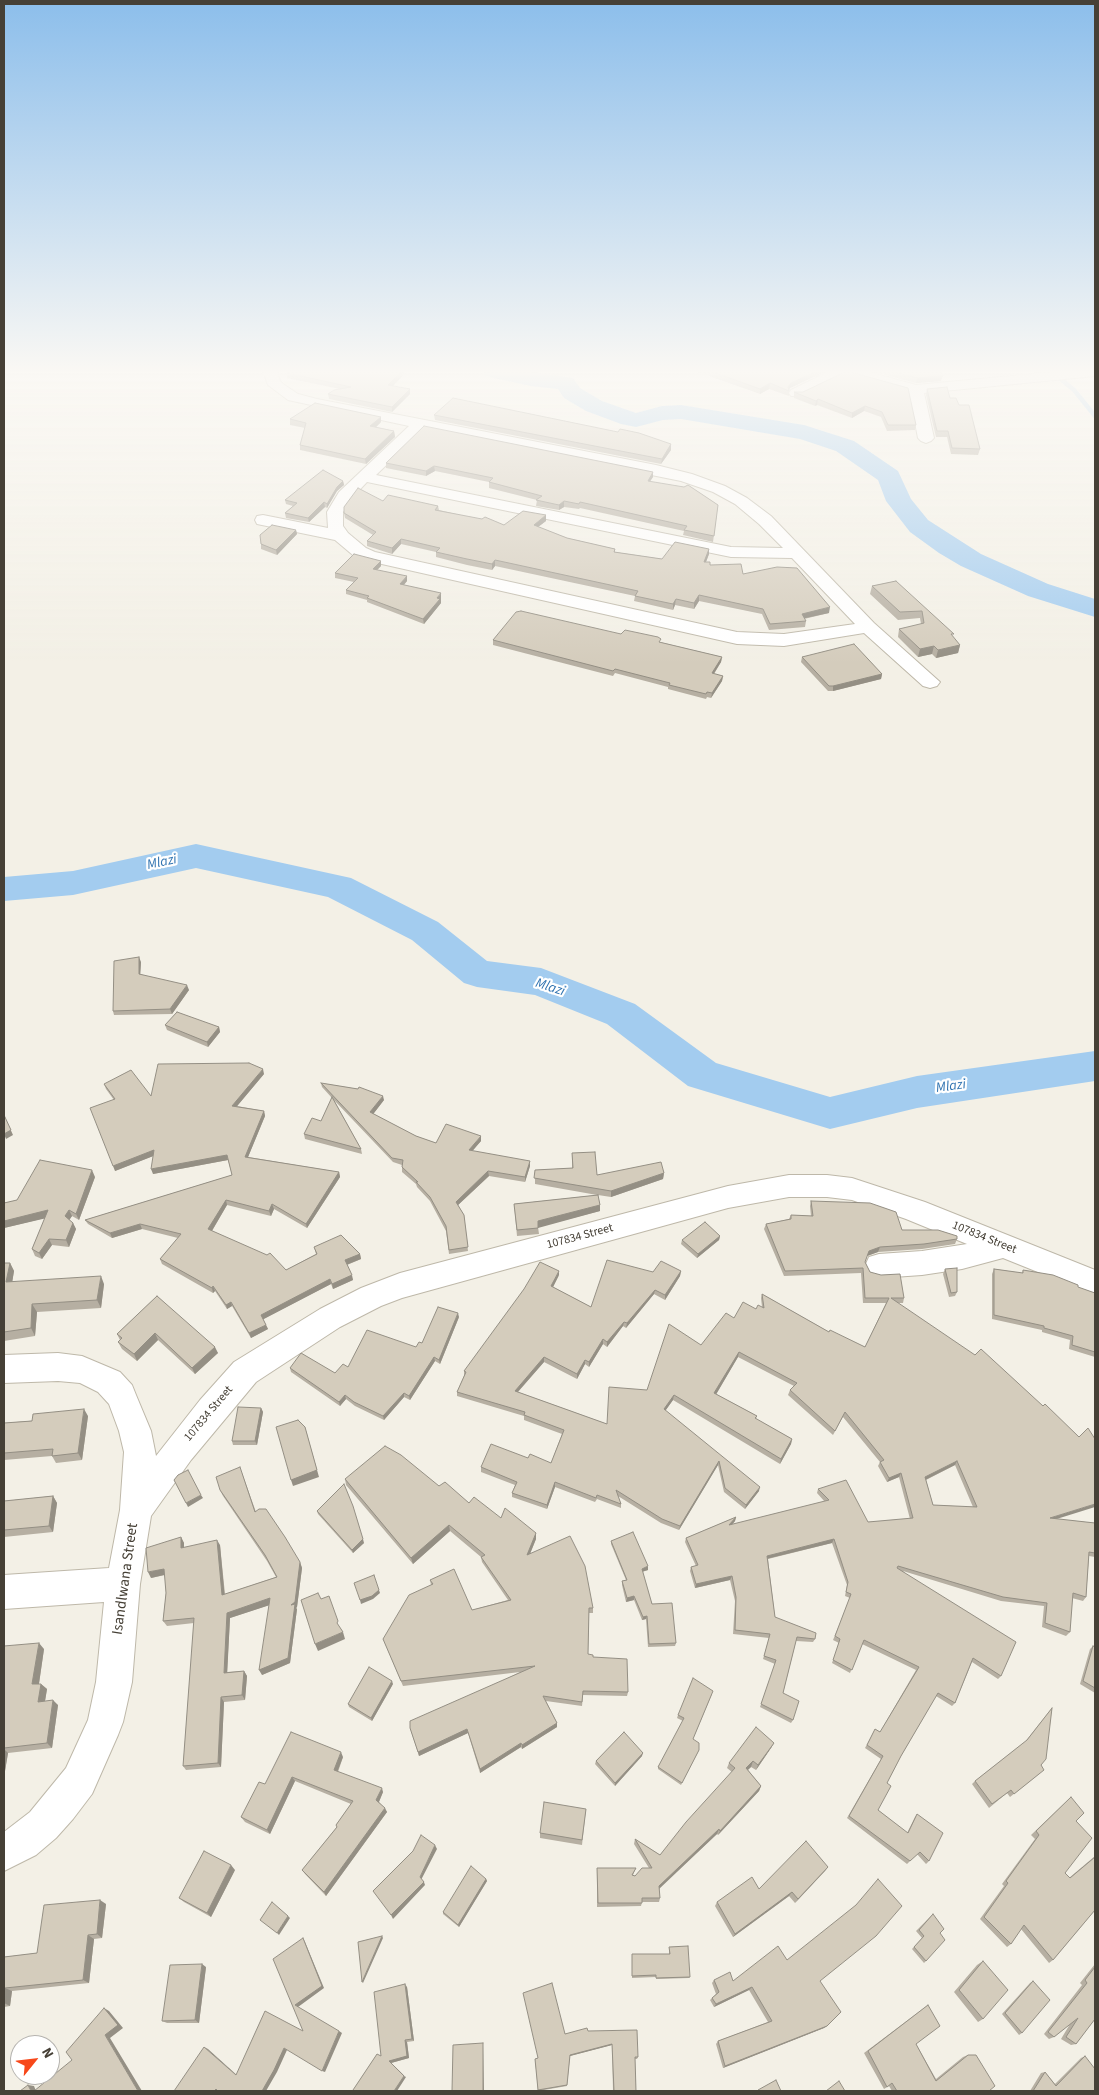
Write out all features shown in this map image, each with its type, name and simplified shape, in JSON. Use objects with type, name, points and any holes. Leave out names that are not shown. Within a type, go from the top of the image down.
[{"type":"street","points":[[374,469],[345,495],[335,512],[335,526],[341,536],[360,552],[382,560],[737,638],[784,640],[868,627]]},
{"type":"street","points":[[650,469],[698,481],[741,501],[765,520],[868,627],[930,682]]},
{"type":"street","points":[[364,478],[714,549],[749,553],[797,553]]},
{"type":"street","points":[[263,520],[341,536]]},
{"type":"street","name":"107834 Street","points":[[136,1510],[180,1449],[245,1372],[330,1318],[371,1297],[400,1286],[719,1199],[789,1186],[827,1186],[852,1189],[873,1195],[1095,1283]]},
{"type":"street","points":[[879,1266],[922,1263],[962,1257],[1004,1246]]},
{"type":"street","name":"Isandlwana Street","points":[[4,1369],[58,1367],[82,1370],[109,1382],[121,1395],[135,1430],[140,1452],[136,1510],[123,1584],[114,1682],[106,1722],[79,1781],[60,1806],[43,1825],[23,1842],[4,1852]]},
{"type":"street","points":[[4,1592],[123,1584]]},
{"type":"building","points":[[415,469],[430,469],[426,471]]},
{"type":"building","points":[[448,469],[637,469],[653,472],[648,481],[684,487],[688,485],[718,505],[714,536],[684,530],[687,526],[580,502],[579,504],[564,501],[559,505],[536,500],[542,496],[489,482],[493,478]]},
{"type":"building","points":[[323,470],[343,481],[327,504],[324,502],[308,518],[285,513],[297,503],[285,500]]},
{"type":"building","points":[[358,488],[383,501],[388,495],[438,506],[435,510],[482,519],[485,517],[504,525],[523,511],[546,515],[534,525],[567,538],[615,549],[614,552],[662,559],[675,542],[709,549],[704,562],[710,562],[710,565],[741,564],[743,574],[777,567],[797,568],[830,607],[802,614],[806,621],[770,624],[763,609],[699,595],[694,603],[676,599],[673,604],[635,596],[638,591],[495,560],[492,564],[436,552],[440,548],[401,539],[392,548],[367,541],[376,532],[344,513],[344,507]]},
{"type":"building","points":[[272,525],[296,530],[276,550],[261,544],[260,535]]},
{"type":"building","points":[[354,554],[381,561],[373,569],[407,576],[400,584],[441,593],[437,598],[440,599],[423,619],[367,598],[369,596],[346,590],[358,578],[335,573]]},
{"type":"building","points":[[896,581],[954,634],[951,634],[960,645],[938,650],[934,646],[920,649],[899,629],[924,623],[922,611],[900,612],[872,586]]},
{"type":"building","points":[[521,611],[621,634],[625,630],[658,637],[661,639],[659,642],[722,657],[712,673],[723,676],[712,693],[707,692],[706,694],[615,669],[613,671],[493,640],[516,612]]},
{"type":"building","points":[[854,644],[882,674],[829,686],[802,657]]},
{"type":"building","points":[[139,957],[139,974],[187,985],[170,1009],[113,1011],[114,961]]},
{"type":"building","points":[[177,1012],[219,1027],[207,1042],[165,1025]]},
{"type":"building","points":[[249,1063],[263,1069],[232,1106],[264,1111],[245,1157],[339,1172],[306,1224],[272,1204],[269,1211],[226,1200],[208,1229],[267,1255],[270,1253],[286,1270],[317,1254],[314,1247],[341,1235],[360,1254],[345,1260],[352,1275],[332,1284],[330,1279],[261,1315],[266,1325],[249,1333],[231,1302],[226,1305],[213,1286],[212,1288],[160,1259],[181,1234],[140,1224],[110,1233],[85,1220],[232,1175],[227,1155],[151,1169],[154,1150],[113,1166],[90,1108],[115,1099],[104,1084],[131,1070],[151,1096],[158,1064]]},
{"type":"building","points":[[321,1083],[358,1089],[359,1087],[383,1096],[370,1112],[416,1136],[436,1143],[446,1124],[481,1136],[469,1150],[530,1161],[525,1177],[488,1171],[456,1202],[464,1215],[468,1247],[449,1250],[446,1226],[430,1197],[402,1167],[403,1160],[392,1158]]},
{"type":"building","points":[[332,1097],[361,1149],[304,1134],[312,1118],[321,1121]]},
{"type":"building","points":[[4,1115],[11,1130],[4,1134]]},
{"type":"building","points":[[595,1152],[597,1175],[661,1162],[664,1173],[611,1191],[534,1178],[535,1170],[573,1168],[572,1153]]},
{"type":"building","points":[[40,1160],[92,1170],[76,1214],[69,1210],[65,1216],[73,1223],[66,1240],[49,1239],[39,1253],[32,1249],[48,1210],[4,1221],[4,1203],[17,1200]]},
{"type":"building","points":[[598,1195],[600,1205],[538,1221],[538,1228],[517,1230],[514,1204]]},
{"type":"building","points":[[811,1201],[870,1203],[896,1212],[902,1230],[938,1230],[957,1236],[957,1239],[924,1244],[880,1247],[869,1251],[865,1262],[870,1272],[881,1275],[900,1274],[904,1298],[891,1298],[975,1355],[981,1349],[1043,1406],[1045,1404],[1079,1437],[1088,1428],[1095,1439],[1095,1504],[1050,1518],[1095,1523],[1095,1553],[1089,1552],[1086,1597],[1073,1593],[1070,1632],[1045,1623],[1047,1603],[1003,1597],[898,1566],[897,1568],[1016,1642],[1001,1676],[973,1658],[955,1703],[938,1693],[887,1783],[891,1786],[878,1810],[908,1833],[917,1814],[943,1833],[929,1861],[920,1852],[910,1861],[849,1816],[883,1756],[867,1745],[875,1729],[880,1732],[919,1667],[864,1640],[852,1670],[833,1660],[840,1639],[835,1636],[851,1594],[846,1592],[848,1582],[834,1539],[767,1556],[775,1617],[816,1633],[815,1639],[797,1637],[783,1693],[799,1701],[793,1720],[761,1704],[776,1660],[764,1656],[770,1634],[735,1630],[736,1597],[732,1576],[696,1584],[691,1567],[698,1565],[686,1538],[736,1517],[729,1525],[829,1500],[818,1489],[846,1480],[868,1522],[913,1518],[901,1473],[889,1478],[880,1462],[884,1460],[845,1412],[835,1431],[790,1390],[797,1383],[739,1352],[714,1393],[757,1416],[755,1418],[792,1439],[781,1459],[674,1395],[664,1409],[760,1487],[746,1505],[725,1488],[719,1461],[680,1526],[662,1519],[616,1490],[621,1504],[597,1495],[596,1498],[555,1482],[547,1505],[512,1493],[517,1482],[481,1467],[491,1444],[528,1458],[530,1454],[551,1463],[564,1430],[524,1415],[525,1412],[457,1392],[466,1372],[464,1371],[524,1289],[540,1262],[559,1271],[551,1286],[591,1307],[607,1260],[653,1272],[661,1261],[681,1271],[665,1295],[655,1290],[627,1323],[624,1322],[607,1342],[603,1339],[589,1362],[585,1360],[577,1374],[544,1357],[515,1391],[607,1424],[609,1387],[647,1390],[669,1324],[701,1345],[726,1313],[734,1318],[743,1302],[756,1309],[758,1305],[764,1308],[762,1294],[829,1332],[830,1330],[865,1347],[889,1298],[865,1298],[863,1268],[785,1271],[766,1224],[791,1219],[791,1215],[813,1216]],"holes":[[[957,1461],[977,1507],[933,1505],[925,1477]]]},
{"type":"building","points":[[705,1222],[720,1236],[698,1254],[682,1240]]},
{"type":"building","points":[[4,1263],[10,1263],[6,1282],[101,1276],[97,1300],[32,1304],[31,1328],[4,1332]]},
{"type":"building","points":[[957,1268],[957,1292],[951,1293],[945,1269]]},
{"type":"building","points":[[994,1269],[1023,1273],[1023,1270],[1053,1275],[1095,1293],[1095,1352],[1072,1345],[1073,1336],[1044,1328],[1044,1326],[994,1315]]},
{"type":"building","points":[[157,1296],[215,1347],[192,1368],[155,1333],[134,1354],[118,1342],[122,1338],[117,1334]]},
{"type":"building","points":[[438,1307],[458,1313],[439,1360],[434,1357],[409,1396],[404,1393],[383,1416],[354,1402],[345,1395],[339,1402],[290,1368],[301,1353],[335,1373],[343,1364],[348,1367],[367,1330],[416,1347],[419,1342],[422,1343]]},
{"type":"building","points":[[238,1407],[261,1408],[255,1441],[232,1441]]},
{"type":"building","points":[[84,1409],[78,1453],[52,1456],[53,1449],[4,1453],[4,1423],[32,1421],[33,1414]]},
{"type":"building","points":[[298,1420],[305,1427],[317,1470],[291,1480],[276,1427]]},
{"type":"building","points":[[385,1446],[401,1455],[439,1486],[445,1482],[469,1503],[474,1497],[501,1518],[505,1508],[536,1533],[527,1555],[570,1536],[585,1566],[593,1608],[589,1608],[588,1654],[593,1655],[593,1657],[627,1659],[628,1692],[583,1691],[582,1702],[543,1696],[557,1723],[480,1769],[467,1729],[418,1752],[410,1728],[410,1721],[535,1666],[401,1681],[383,1639],[409,1595],[433,1584],[430,1580],[454,1569],[472,1610],[511,1600],[481,1557],[485,1555],[449,1525],[411,1558],[345,1479]]},
{"type":"building","points":[[240,1467],[255,1512],[259,1509],[266,1509],[300,1562],[295,1602],[291,1605],[295,1604],[288,1658],[259,1670],[270,1598],[227,1613],[224,1673],[244,1671],[242,1695],[221,1697],[218,1763],[183,1766],[194,1618],[163,1621],[166,1593],[164,1569],[148,1572],[146,1548],[181,1537],[181,1548],[217,1540],[222,1595],[277,1577],[265,1555],[220,1490],[216,1477]]},
{"type":"building","points":[[188,1470],[201,1495],[186,1503],[174,1480],[178,1475]]},
{"type":"building","points":[[344,1484],[363,1539],[352,1550],[317,1511]]},
{"type":"building","points":[[53,1496],[49,1526],[4,1530],[4,1501]]},
{"type":"building","points":[[633,1532],[648,1566],[642,1569],[652,1604],[672,1603],[676,1643],[649,1644],[647,1616],[643,1617],[634,1596],[627,1598],[622,1581],[627,1580],[611,1541]]},
{"type":"building","points":[[374,1575],[379,1590],[372,1596],[360,1600],[354,1583]]},
{"type":"building","points":[[318,1593],[321,1599],[329,1596],[338,1621],[337,1623],[343,1632],[315,1644],[301,1600]]},
{"type":"building","points":[[39,1643],[32,1684],[41,1684],[38,1702],[53,1700],[47,1743],[4,1748],[4,1646]]},
{"type":"building","points":[[1093,1646],[1095,1647],[1095,1688],[1083,1681]]},
{"type":"building","points":[[369,1667],[392,1681],[371,1718],[348,1704]]},
{"type":"building","points":[[693,1678],[713,1691],[693,1739],[699,1743],[699,1750],[682,1783],[658,1767],[684,1718],[678,1715]]},
{"type":"building","points":[[1052,1708],[1046,1759],[1041,1765],[1044,1770],[1014,1794],[1011,1790],[992,1804],[975,1781],[1027,1740]]},
{"type":"building","points":[[756,1727],[774,1743],[758,1765],[753,1761],[746,1768],[761,1786],[720,1831],[719,1829],[659,1886],[660,1898],[642,1898],[642,1903],[598,1903],[597,1868],[636,1868],[632,1875],[635,1876],[642,1868],[652,1868],[635,1839],[660,1855],[686,1822],[735,1768],[729,1763]]},
{"type":"building","points":[[291,1732],[341,1752],[334,1770],[382,1788],[376,1800],[385,1808],[324,1892],[302,1870],[337,1827],[336,1825],[353,1801],[292,1777],[267,1830],[241,1817],[259,1782],[265,1784]]},
{"type":"building","points":[[624,1732],[643,1753],[615,1783],[596,1761]]},
{"type":"building","points":[[1071,1797],[1084,1813],[1076,1821],[1092,1838],[1065,1873],[1070,1878],[1095,1857],[1095,1910],[1053,1960],[1024,1925],[1011,1944],[984,1917],[1008,1883],[1006,1881],[1039,1835],[1036,1831]]},
{"type":"building","points":[[544,1802],[586,1809],[582,1840],[540,1833]]},
{"type":"building","points":[[421,1835],[435,1845],[420,1877],[424,1882],[391,1915],[373,1891],[413,1851]]},
{"type":"building","points":[[806,1841],[828,1867],[798,1899],[792,1892],[735,1934],[717,1902],[752,1877],[759,1889]]},
{"type":"building","points":[[204,1851],[231,1865],[207,1913],[179,1898]]},
{"type":"building","points":[[471,1866],[486,1879],[458,1925],[443,1912]]},
{"type":"building","points":[[878,1879],[902,1906],[876,1936],[820,1981],[841,2012],[827,2026],[725,2066],[718,2041],[772,2021],[752,1987],[716,2004],[712,1998],[719,1992],[714,1980],[730,1972],[733,1981],[778,1946],[787,1960],[856,1905]]},
{"type":"building","points":[[100,1900],[97,1934],[88,1935],[83,1980],[5,1988],[4,1997],[4,1957],[37,1953],[44,1905]]},
{"type":"building","points":[[272,1902],[288,1916],[277,1933],[260,1920]]},
{"type":"building","points":[[933,1914],[944,1929],[940,1933],[945,1940],[926,1961],[914,1947],[924,1936],[919,1930]]},
{"type":"building","points":[[382,1936],[362,1982],[358,1942]]},
{"type":"building","points":[[303,1938],[322,1986],[295,2005],[339,2031],[322,2071],[284,2048],[262,2091],[218,2091],[216,2089],[214,2091],[174,2091],[204,2047],[236,2075],[265,2011],[303,2031],[273,1959]]},
{"type":"building","points":[[688,1946],[690,1977],[656,1978],[656,1975],[632,1976],[632,1954],[670,1954],[669,1947]]},
{"type":"building","points":[[983,1961],[1008,1990],[983,2019],[959,1990]]},
{"type":"building","points":[[202,1964],[195,2020],[162,2021],[170,1965]]},
{"type":"building","points":[[1095,1967],[1095,2019],[1076,2044],[1066,2037],[1078,2018],[1054,2037],[1048,2032],[1087,1983],[1085,1980]]},
{"type":"building","points":[[1033,1981],[1050,2000],[1022,2033],[1005,2013]]},
{"type":"building","points":[[552,1983],[565,2034],[587,2028],[588,2031],[637,2030],[638,2057],[635,2057],[636,2091],[614,2091],[612,2044],[570,2055],[567,2085],[538,2090],[535,2059],[538,2058],[523,1993]]},
{"type":"building","points":[[405,1984],[412,2039],[405,2040],[407,2056],[389,2061],[404,2076],[394,2091],[353,2091],[377,2054],[381,2056],[374,1992]]},
{"type":"building","points":[[928,2005],[940,2026],[916,2044],[936,2081],[968,2055],[976,2055],[995,2086],[989,2091],[897,2091],[892,2083],[887,2087],[868,2051]]},
{"type":"building","points":[[104,2008],[118,2025],[105,2035],[138,2091],[34,2091],[41,2085],[60,2085],[60,2070],[72,2060],[66,2052]]},
{"type":"building","points":[[483,2043],[483,2091],[452,2091],[453,2045]]},
{"type":"building","points":[[1085,2056],[1095,2069],[1095,2091],[1033,2091],[1045,2072],[1056,2086]]},
{"type":"building","points":[[776,2080],[781,2091],[758,2090]]},
{"type":"building","points":[[839,2081],[845,2091],[826,2091]]},
{"type":"building","points":[[28,2085],[31,2091],[20,2091]]},
{"type":"waterway","points":[[878,469],[889,476],[899,501],[919,526],[949,547],[971,560],[1038,590],[1095,608]]},
{"type":"waterway","name":"Mlazi","points":[[4,889],[73,883],[196,856],[338,887],[425,931],[477,973],[541,982],[621,1014],[702,1075],[830,1113],[917,1092],[1095,1066]]}]
